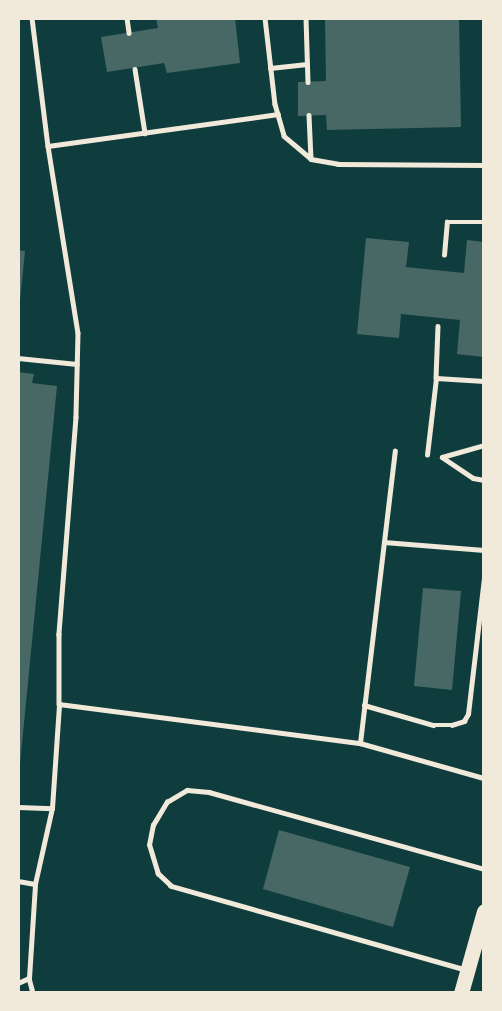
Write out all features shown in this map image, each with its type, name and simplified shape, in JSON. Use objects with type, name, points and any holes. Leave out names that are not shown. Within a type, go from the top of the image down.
[{"type":"main road","points":[[461,993],[484,911]]},
{"type":"lane","points":[[32,18],[48,146],[78,333],[76,417],[59,634],[60,704],[52,808],[35,884],[29,978],[33,993]]},
{"type":"lane","points":[[127,18],[129,33]]},
{"type":"lane","points":[[265,18],[270,68],[284,136],[311,159],[338,164],[484,165]]},
{"type":"lane","points":[[306,18],[308,82]]},
{"type":"lane","points":[[270,68],[307,64]]},
{"type":"lane","points":[[135,69],[145,133]]},
{"type":"lane","points":[[48,146],[278,114]]},
{"type":"lane","points":[[309,115],[311,159]]},
{"type":"lane","points":[[444,255],[447,222],[484,222]]},
{"type":"lane","points":[[427,455],[436,378],[438,326]]},
{"type":"lane","points":[[18,358],[77,364]]},
{"type":"lane","points":[[436,378],[484,381]]},
{"type":"lane","points":[[484,445],[442,458],[473,478],[484,480]]},
{"type":"lane","points":[[360,743],[395,451]]},
{"type":"lane","points":[[384,542],[484,550]]},
{"type":"lane","points":[[364,705],[433,725],[452,725],[464,722],[468,714],[484,578]]},
{"type":"lane","points":[[60,704],[360,743],[484,778]]},
{"type":"lane","points":[[467,971],[171,886],[158,874],[149,845],[153,825],[167,802],[188,790],[209,792],[484,869]]},
{"type":"lane","points":[[18,807],[52,808]]},
{"type":"lane","points":[[18,881],[35,884]]},
{"type":"lane","points":[[18,983],[29,978]]},
{"type":"building","points":[[156,18],[235,18],[240,63],[167,73],[164,63],[107,72],[101,37],[158,28]]},
{"type":"building","points":[[325,18],[459,18],[461,127],[327,130],[326,115],[298,116],[298,82],[326,81]]},
{"type":"building","points":[[366,238],[409,242],[406,267],[464,273],[467,240],[484,242],[484,357],[457,354],[460,320],[401,314],[399,338],[357,334]]},
{"type":"building","points":[[18,250],[25,251],[20,301],[18,301]]},
{"type":"building","points":[[18,372],[34,374],[32,383],[57,386],[20,764]]},
{"type":"building","points":[[423,588],[461,591],[452,690],[414,686]]},
{"type":"building","points":[[279,830],[410,867],[393,927],[263,889]]}]
